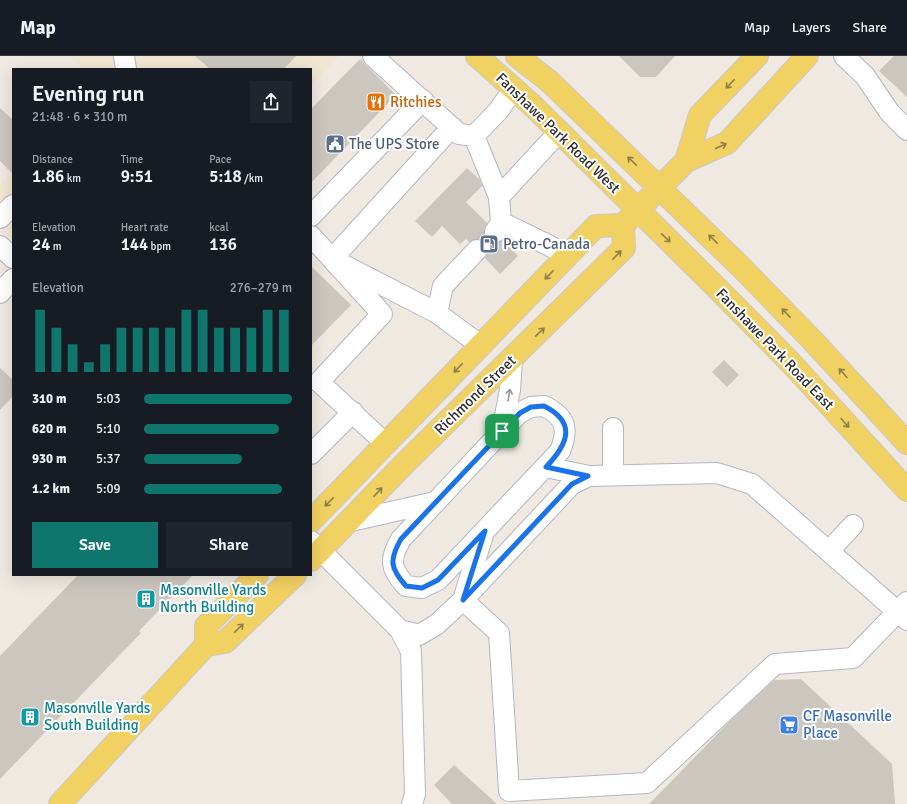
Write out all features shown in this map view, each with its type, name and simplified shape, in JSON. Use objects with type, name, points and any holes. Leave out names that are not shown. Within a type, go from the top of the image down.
[{"type":"main road","name":"Fanshawe Park Road West","points":[[477,56],[514,88],[639,211]]},
{"type":"main road","name":"Fanshawe Park Road West","points":[[517,56],[550,82],[660,188]]},
{"type":"main road","points":[[686,161],[700,115],[757,56]]},
{"type":"main road","points":[[623,225],[639,211],[686,161],[727,143],[807,56]]},
{"type":"main road","points":[[660,188],[813,341],[907,443]]},
{"type":"main road","name":"Fanshawe Park Road East","points":[[639,211],[791,363],[907,490]]},
{"type":"main road","name":"Richmond Street","points":[[312,520],[596,226],[623,225],[624,248],[406,462],[351,521],[314,551]]},
{"type":"main road","points":[[206,645],[206,626],[256,576]]},
{"type":"main road","points":[[60,804],[206,645],[225,642],[294,576]]},
{"type":"street","points":[[124,56],[126,68]]},
{"type":"street","points":[[373,56],[459,134],[474,136]]},
{"type":"street","points":[[844,56],[864,76],[890,113],[907,130]]},
{"type":"street","points":[[474,136],[499,110],[514,88]]},
{"type":"street","points":[[312,215],[423,100]]},
{"type":"street","points":[[332,259],[452,127]]},
{"type":"street","points":[[499,197],[559,132]]},
{"type":"street","points":[[474,136],[499,197],[498,227],[552,247],[565,257]]},
{"type":"street","points":[[0,218],[12,206]]},
{"type":"street","points":[[312,237],[382,314],[315,379],[353,412],[385,443]]},
{"type":"street","points":[[0,246],[12,257]]},
{"type":"street","points":[[437,313],[443,286],[477,250]]},
{"type":"street","points":[[332,259],[437,313],[480,345]]},
{"type":"street","points":[[0,293],[12,280]]},
{"type":"street","points":[[502,431],[510,390],[512,359]]},
{"type":"street","points":[[544,406],[556,411],[564,422],[566,437],[560,451],[546,467],[438,580],[422,588],[406,586],[398,577],[392,565],[394,552],[401,539],[502,431],[520,413],[531,407],[544,406]]},
{"type":"street","points":[[312,453],[353,412]]},
{"type":"street","points":[[613,428],[613,475]]},
{"type":"street","points":[[463,600],[499,634],[508,791],[647,783],[775,664],[853,658],[904,612],[829,551],[752,484],[717,473],[588,476],[546,467]]},
{"type":"street","points":[[400,630],[419,635],[436,625],[463,600],[572,484],[588,476]]},
{"type":"street","points":[[351,521],[435,502]]},
{"type":"street","points":[[829,551],[853,525]]},
{"type":"street","points":[[463,600],[485,531]]},
{"type":"street","points":[[314,551],[400,630],[411,651],[415,794],[412,804]]},
{"type":"shaded area","points":[[70,56],[339,56],[312,85],[312,68],[83,68]]},
{"type":"shaded area","points":[[12,171],[12,229],[0,219],[0,184]]},
{"type":"building","points":[[195,56],[296,56],[285,68],[209,68]]},
{"type":"building","points":[[619,56],[675,56],[656,77],[640,77]]},
{"type":"building","points":[[894,56],[907,56],[907,97],[879,71]]},
{"type":"building","points":[[360,59],[396,95],[312,182],[312,108]]},
{"type":"building","points":[[0,108],[12,119],[12,173],[0,161]]},
{"type":"building","points":[[467,168],[480,180],[482,186],[466,202],[487,223],[484,231],[485,238],[494,243],[503,240],[518,256],[500,274],[485,258],[488,252],[488,246],[485,241],[479,239],[469,242],[466,239],[460,244],[442,226],[432,237],[415,221]]},
{"type":"building","points":[[312,267],[351,305],[312,345]]},
{"type":"building","points":[[724,360],[739,375],[727,387],[712,372]]},
{"type":"building","points":[[0,368],[12,379],[12,397],[0,410]]},
{"type":"building","name":"Masonville Yards South Building","points":[[77,576],[192,576],[139,631],[141,633],[0,779],[0,656]]},
{"type":"building","name":"CF Masonville Place","points":[[801,679],[892,764],[895,804],[649,804],[731,720],[774,680]]},
{"type":"building","points":[[454,765],[497,804],[452,804],[434,785]]},
{"type":"tunnel","points":[[477,250],[495,232]]},
{"type":"place","name":"Ritchies","points":[[376,102]]},
{"type":"place","name":"The UPS Store","points":[[335,144]]},
{"type":"place","name":"Petro-Canada","points":[[489,244]]},
{"type":"place","name":"Masonville Yards North Building","points":[[146,599]]},
{"type":"place","name":"Masonville Yards South Building","points":[[30,717]]},
{"type":"place","name":"CF Masonville Place","points":[[789,725]]},
{"type":"route","points":[[544,406],[556,411],[564,422],[566,437],[560,451],[546,467],[588,476],[572,484],[463,600],[485,531],[438,580],[422,588],[406,586],[398,577],[392,565],[394,552],[401,539],[502,431],[520,413],[531,407],[544,406]]}]
